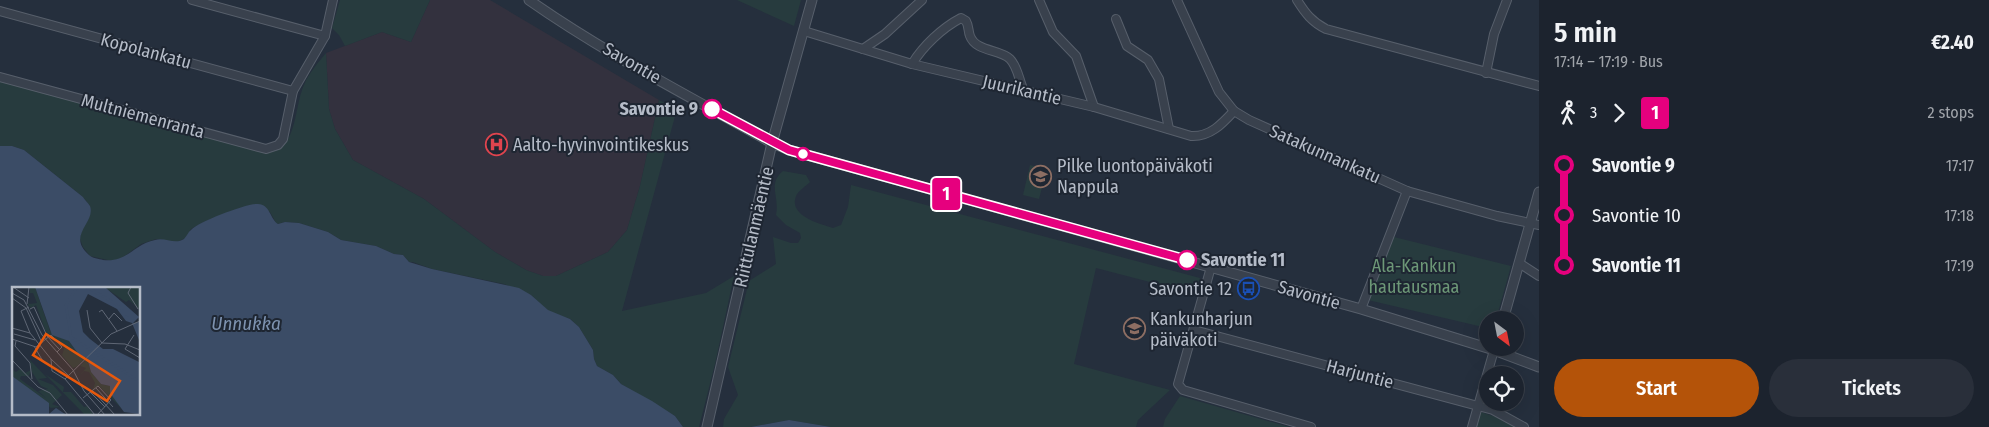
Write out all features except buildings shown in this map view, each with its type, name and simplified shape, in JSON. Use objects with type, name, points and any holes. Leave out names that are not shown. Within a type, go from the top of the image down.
[{"type":"street","points":[[192,0],[325,36]]},
{"type":"street","points":[[293,90],[325,36],[333,0]]},
{"type":"street","name":"Savontie","points":[[528,0],[633,65],[772,143],[789,150],[855,170],[1212,267],[1479,345]]},
{"type":"street","name":"Riittulanmäentie","points":[[708,427],[772,143],[812,0]]},
{"type":"street","points":[[863,49],[885,34],[922,0]]},
{"type":"street","points":[[1039,0],[1053,32],[1076,56],[1094,108]]},
{"type":"street","name":"Satakunnankatu","points":[[1177,0],[1219,92],[1234,111],[1249,120],[1407,191],[1529,224],[1539,225]]},
{"type":"street","points":[[1297,0],[1307,16],[1326,29],[1539,86]]},
{"type":"street","points":[[1486,73],[1494,34],[1507,0]]},
{"type":"street","name":"Kopolankatu","points":[[0,10],[293,90]]},
{"type":"street","points":[[912,64],[923,49],[939,34],[961,18],[966,21],[974,43],[1008,57],[1015,66],[1024,91]]},
{"type":"street","points":[[1116,19],[1127,46],[1148,60],[1159,79],[1169,129]]},
{"type":"street","name":"Juurikantie","points":[[804,32],[912,64],[1094,108],[1191,136],[1204,135],[1222,124],[1234,111]]},
{"type":"street","name":"Multniemenranta","points":[[0,77],[266,149],[278,145],[283,138],[293,90]]},
{"type":"street","points":[[1360,309],[1407,191]]},
{"type":"street","points":[[1506,311],[1539,192]]},
{"type":"street","points":[[1519,263],[1539,276]]},
{"type":"street","points":[[1212,267],[1178,384],[1183,390],[1311,427]]},
{"type":"street","name":"Harjuntie","points":[[1194,330],[1493,410],[1524,427]]},
{"type":"street","points":[[1472,427],[1492,356]]},
{"type":"street","name":"Savontie","points":[[1511,356],[1539,368]]},
{"type":"shaded area","name":"Aalto-hyvinvointikeskus","points":[[430,0],[490,0],[659,100],[640,186],[627,230],[608,252],[556,276],[543,276],[526,270],[495,252],[424,199],[353,160],[335,129],[329,109],[326,53],[382,32],[411,42]]},
{"type":"green space","points":[[340,0],[430,0],[411,42],[382,32],[345,46],[339,35],[332,28]]},
{"type":"green space","points":[[737,0],[801,0],[794,26]]},
{"type":"green space","points":[[326,53],[329,109],[335,129],[353,160],[424,199],[495,252],[526,270],[543,276],[556,276],[608,252],[627,230],[640,186],[659,100],[677,109],[622,311],[706,293],[734,276],[699,427],[683,427],[675,416],[621,384],[613,375],[597,366],[593,350],[579,327],[570,319],[548,311],[531,295],[504,284],[432,269],[409,262],[403,255],[394,254],[376,246],[341,240],[328,232],[299,223],[285,222],[278,224],[270,212],[240,208],[202,223],[191,229],[186,238],[177,242],[156,239],[141,244],[122,258],[112,261],[90,256],[80,239],[81,230],[87,222],[90,206],[83,197],[24,150],[12,146],[0,146],[0,81],[264,153],[275,150],[283,145],[289,137],[304,85],[311,72]]},
{"type":"green space","points":[[1030,165],[1047,169],[1039,199],[1023,195]]},
{"type":"green space","points":[[783,171],[806,175],[810,182],[796,196],[795,203],[801,214],[813,221],[833,228],[841,225],[848,207],[851,185],[1200,278],[1196,294],[1096,268],[1074,364],[1170,390],[1138,420],[1136,427],[831,427],[789,420],[751,427],[723,427],[724,419],[738,395],[728,367],[749,281],[776,264],[773,237],[791,243],[798,243],[801,238],[800,233],[786,225],[776,215],[775,186],[778,176]]},
{"type":"green space","name":"Ala-Kankun hautausmaa","points":[[1394,237],[1511,266],[1498,311],[1479,311],[1479,326],[1368,300]]},
{"type":"green space","points":[[1180,396],[1289,427],[1163,427],[1165,419]]},
{"type":"green space","points":[[1481,412],[1496,417],[1516,427],[1476,427]]},
{"type":"water","name":"Unnukka","points":[[0,146],[12,146],[24,150],[83,197],[89,205],[91,212],[80,241],[83,248],[92,257],[103,260],[118,259],[141,245],[155,240],[181,241],[195,227],[212,218],[244,207],[262,205],[265,206],[278,224],[285,222],[299,223],[328,232],[341,240],[376,246],[394,254],[403,255],[409,262],[432,269],[519,288],[531,295],[548,310],[570,319],[579,327],[593,350],[597,366],[613,375],[621,384],[675,416],[683,427],[0,427]]},
{"type":"water","points":[[789,420],[831,427],[751,427]]},
{"type":"bus line","name":"1","points":[[712,109],[772,143],[789,150],[855,170],[1187,260]]},
{"type":"place","name":"Savontie 9","points":[[712,109]]},
{"type":"place","name":"Aalto-hyvinvointikeskus","points":[[497,145]]},
{"type":"place","name":"Pilke luontopäiväkoti Nappula","points":[[1041,176]]},
{"type":"place","name":"Savontie 11","points":[[1187,260]]},
{"type":"place","name":"Savontie 12","points":[[1248,289]]},
{"type":"place","name":"Kankunharjun päiväkoti","points":[[1134,329]]}]
